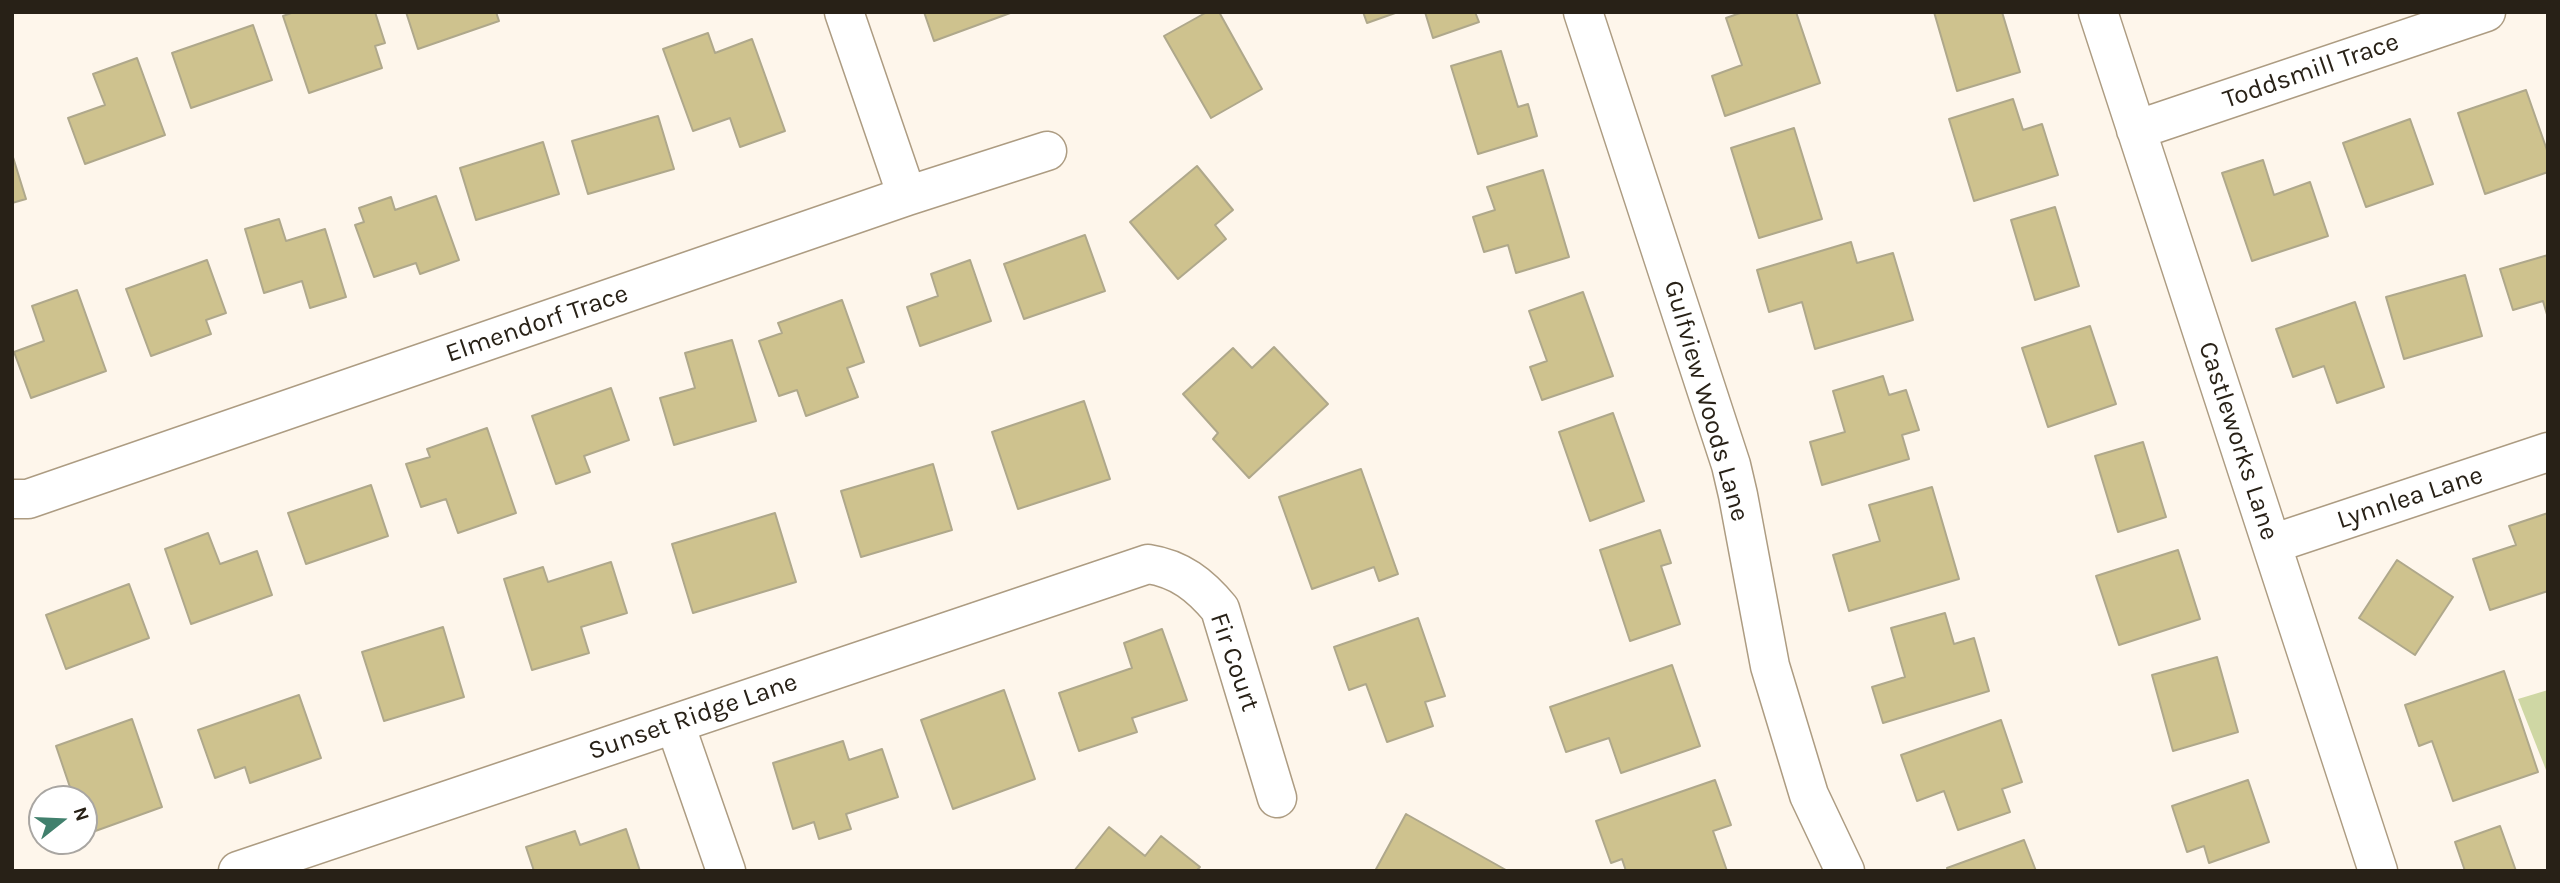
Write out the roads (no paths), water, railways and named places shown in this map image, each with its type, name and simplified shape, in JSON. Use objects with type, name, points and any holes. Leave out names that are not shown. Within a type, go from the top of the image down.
[{"type":"street","points":[[844,12],[907,196]]},
{"type":"street","name":"Gulfview Woods Lane","points":[[1583,12],[1731,465],[1765,642],[1809,795],[1844,871]]},
{"type":"street","name":"Castleworks Lane","points":[[2098,12],[2378,871]]},
{"type":"street","name":"Toddsmill Trace","points":[[2136,130],[2486,12]]},
{"type":"street","name":"Elmendorf Trace","points":[[20,499],[907,196],[1047,151]]},
{"type":"street","name":"Lynnlea Lane","points":[[2272,544],[2548,452]]},
{"type":"street","name":"Sunset Ridge Lane","points":[[239,871],[1148,564]]},
{"type":"street","name":"Fir Court","points":[[1148,564],[1169,567],[1184,576],[1202,588],[1220,610],[1277,797]]},
{"type":"street","points":[[675,724],[726,871]]}]
